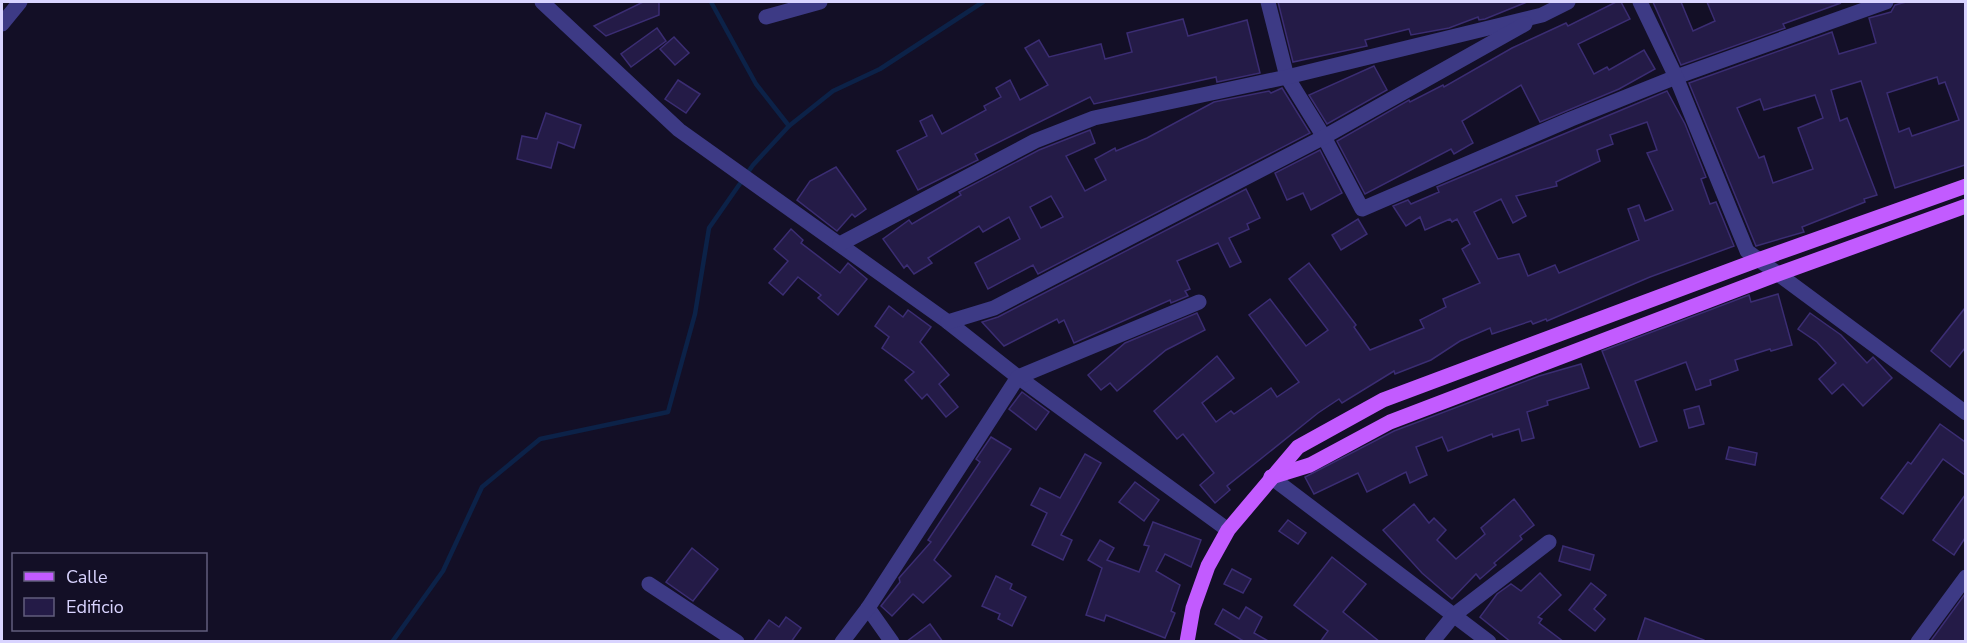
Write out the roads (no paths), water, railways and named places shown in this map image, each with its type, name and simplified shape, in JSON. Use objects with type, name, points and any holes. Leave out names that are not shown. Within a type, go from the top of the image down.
[{"type":"main road","points":[[1187,642],[1193,608],[1208,566],[1228,530],[1298,447],[1383,400],[1758,260],[1965,186]]},
{"type":"main road","points":[[1271,477],[1310,465],[1390,422],[1540,363],[1965,206]]},
{"type":"main road","points":[[1533,344],[1540,363]]},
{"type":"street","points":[[2,24],[20,2]]},
{"type":"street","points":[[544,2],[679,130],[948,322],[1018,377],[1228,530]]},
{"type":"street","points":[[766,17],[820,2]]},
{"type":"street","points":[[1268,2],[1287,77],[1324,137],[1362,209],[1560,123],[1676,77],[1886,2]]},
{"type":"street","points":[[948,322],[993,308],[1324,137],[1568,2]]},
{"type":"street","points":[[1640,2],[1676,77],[1746,251],[1965,413]]},
{"type":"street","points":[[840,244],[1035,141],[1094,118],[1287,77],[1542,15]]},
{"type":"street","points":[[842,642],[868,608],[1018,377],[1199,302]]},
{"type":"street","points":[[1271,477],[1489,642]]},
{"type":"street","points":[[1432,642],[1454,615],[1549,542]]},
{"type":"street","points":[[1918,642],[1965,577]]},
{"type":"street","points":[[649,584],[737,642]]},
{"type":"street","points":[[868,608],[892,642]]},
{"type":"waterway","points":[[711,2],[756,84],[789,126]]},
{"type":"waterway","points":[[392,642],[443,571],[482,487],[540,439],[668,412],[695,314],[709,228],[753,165],[789,126],[833,91],[880,69],[983,2]]}]
